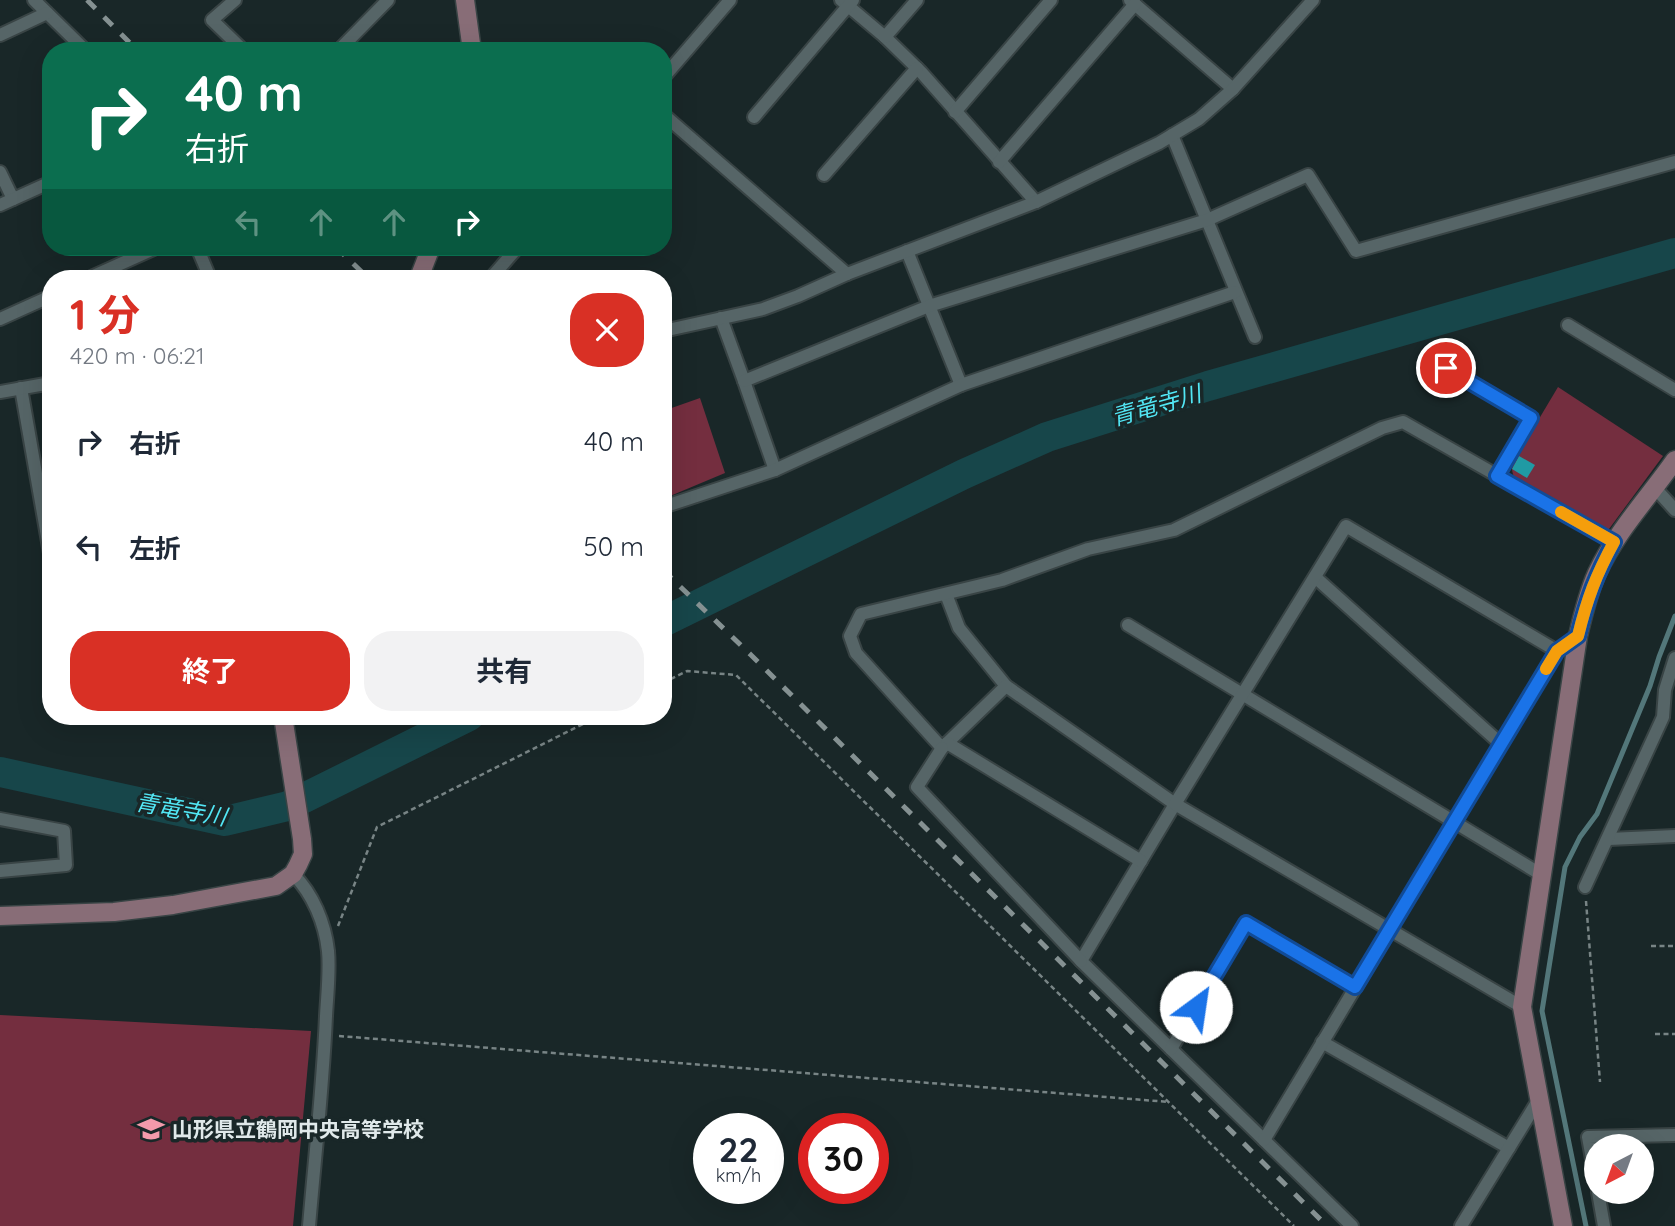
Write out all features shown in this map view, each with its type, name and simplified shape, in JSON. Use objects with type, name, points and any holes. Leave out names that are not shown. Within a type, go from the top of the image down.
[{"type":"street","points":[[34,0],[77,42]]},
{"type":"street","points":[[235,0],[212,20],[235,42]]},
{"type":"street","points":[[347,42],[388,0]]},
{"type":"street","points":[[465,0],[471,42]]},
{"type":"street","points":[[672,68],[730,0]]},
{"type":"street","points":[[885,37],[918,0]]},
{"type":"street","points":[[955,112],[1051,0]]},
{"type":"street","points":[[672,329],[775,305],[847,274],[1036,202],[1159,143],[1199,119],[1233,89],[1313,0]]},
{"type":"street","points":[[754,117],[847,2],[917,68],[1036,202]]},
{"type":"street","points":[[999,162],[1133,2],[1233,89]]},
{"type":"street","points":[[0,35],[47,13]]},
{"type":"street","points":[[824,174],[917,68]]},
{"type":"street","points":[[672,122],[847,274]]},
{"type":"street","points":[[1172,135],[1255,337]]},
{"type":"street","points":[[744,381],[929,306],[1207,220],[1308,175],[1356,251],[1675,162]]},
{"type":"street","points":[[0,172],[13,198]]},
{"type":"street","points":[[0,205],[42,186]]},
{"type":"street","points":[[907,251],[961,386]]},
{"type":"street","points":[[107,270],[138,256]]},
{"type":"street","points":[[498,270],[510,256]]},
{"type":"street","points":[[672,504],[775,471],[961,386],[1236,292]]},
{"type":"street","points":[[0,319],[42,300]]},
{"type":"street","points":[[721,318],[775,471]]},
{"type":"street","points":[[1568,325],[1675,390]]},
{"type":"street","points":[[1446,368],[1531,418],[1497,476]]},
{"type":"street","points":[[0,392],[42,384]]},
{"type":"street","points":[[21,388],[42,487]]},
{"type":"street","points":[[1141,861],[944,745],[856,653],[850,636],[861,614],[1002,580],[1087,549],[1174,530],[1382,428],[1403,422],[1614,542]]},
{"type":"street","points":[[1563,1226],[1522,1007],[1578,636],[1598,572],[1614,542],[1675,460]]},
{"type":"street","points":[[1655,488],[1675,510]]},
{"type":"street","points":[[1081,961],[1346,526],[1557,651]]},
{"type":"street","points":[[1315,577],[1501,744]]},
{"type":"street","points":[[946,594],[959,628],[1006,686],[1175,804],[1522,1007]]},
{"type":"street","points":[[1128,625],[1542,875]]},
{"type":"street","points":[[1264,1140],[1557,651],[1578,636]]},
{"type":"street","points":[[1585,887],[1669,717],[1665,690],[1675,658]]},
{"type":"street","points":[[1006,686],[944,745],[917,787],[1081,961],[1352,1226]]},
{"type":"street","points":[[0,916],[114,912],[173,905],[276,886],[293,874],[303,853],[285,725]]},
{"type":"street","points":[[0,819],[64,831],[66,866],[0,871]]},
{"type":"street","points":[[1609,839],[1675,836]]},
{"type":"street","points":[[293,874],[312,898],[328,951],[325,1034],[309,1226]]},
{"type":"street","points":[[1171,1049],[1246,923],[1355,987]]},
{"type":"street","points":[[1322,1042],[1509,1148]]},
{"type":"street","points":[[1461,1226],[1539,1099]]},
{"type":"street","points":[[1654,1135],[1675,1135]]},
{"type":"street","points":[[1600,1204],[1604,1226]]},
{"type":"path","points":[[672,678],[687,671],[736,675],[1294,1226]]},
{"type":"path","points":[[328,951],[377,827],[581,725]]},
{"type":"path","points":[[1585,887],[1600,1082]]},
{"type":"path","points":[[1651,946],[1675,946]]},
{"type":"path","points":[[325,1034],[1169,1102]]},
{"type":"path","points":[[1655,1034],[1675,1034]]},
{"type":"shaded area","points":[[1558,387],[1663,456],[1609,529],[1601,531],[1516,480],[1513,475],[1515,459]]},
{"type":"shaded area","points":[[700,398],[725,473],[672,495],[672,408]]},
{"type":"shaded area","name":"山形県立鶴岡中央高等学校","points":[[0,1015],[311,1031],[293,1226],[0,1226]]},
{"type":"building","points":[[1519,456],[1535,465],[1527,478],[1512,469]]},
{"type":"waterway","name":"青竜寺川","points":[[672,618],[964,474],[1047,437],[1208,386],[1675,253]]},
{"type":"waterway","points":[[1586,1226],[1542,1011],[1565,867],[1580,837],[1597,814],[1650,686],[1675,616]]},
{"type":"waterway","name":"青竜寺川","points":[[0,772],[225,821],[288,806],[451,725]]},
{"type":"railway","points":[[87,0],[129,42]]},
{"type":"railway","points":[[345,256],[360,270]]},
{"type":"railway","points":[[672,579],[1327,1226]]},
{"type":"slow traffic","points":[[1546,669],[1557,651],[1578,636],[1598,572],[1614,542],[1561,512]]},
{"type":"place","name":"山形県立鶴岡中央高等学校","points":[[151,1129]]},
{"type":"route","points":[[1196,1007],[1246,923],[1355,987],[1557,651],[1578,636],[1598,572],[1614,542],[1497,476],[1531,418],[1446,368]]}]
